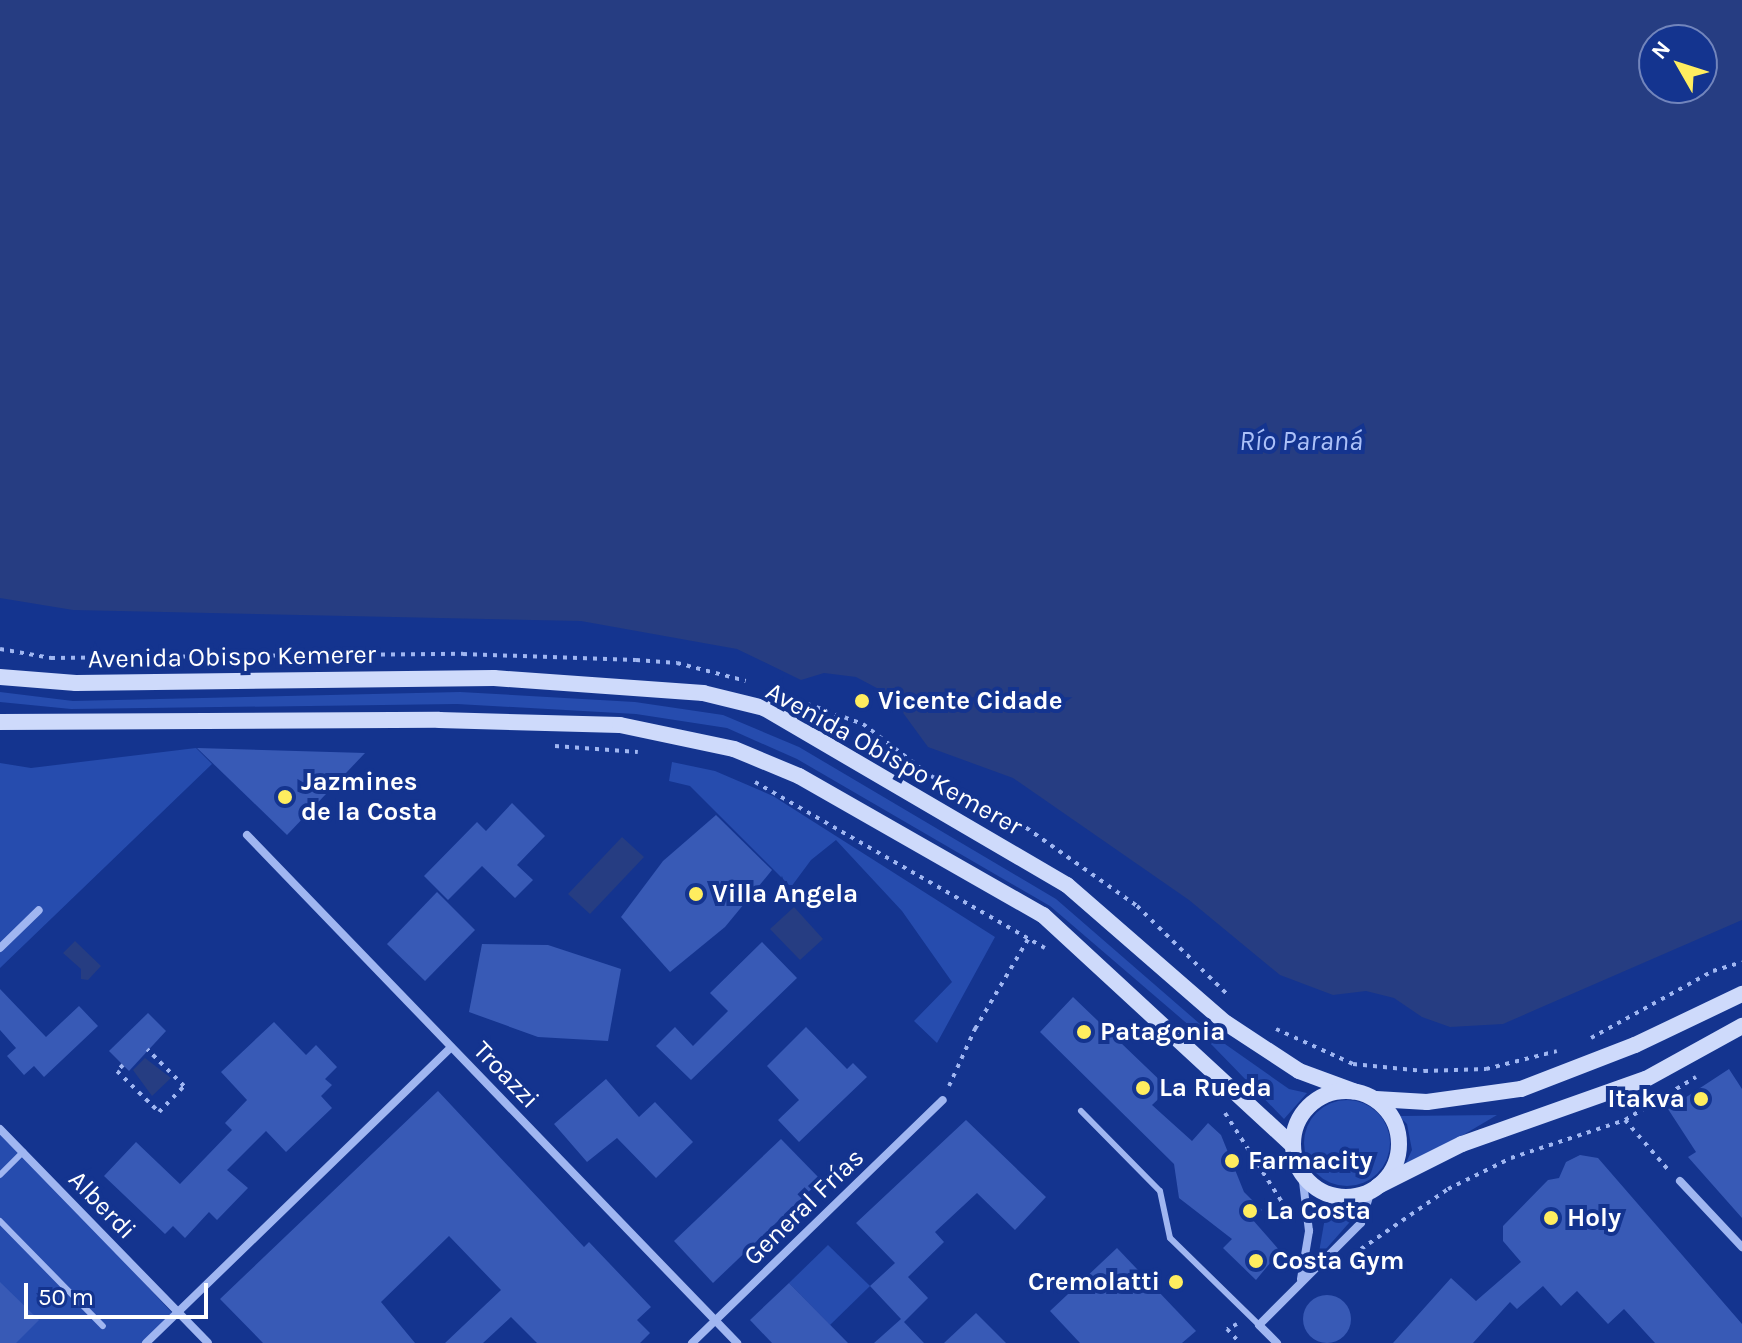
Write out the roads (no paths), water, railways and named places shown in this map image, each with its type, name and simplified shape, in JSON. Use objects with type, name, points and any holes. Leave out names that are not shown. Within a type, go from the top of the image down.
[{"type":"main road","name":"Avenida Obispo Kemerer","points":[[0,677],[76,683],[494,678],[703,693],[764,708],[1067,885],[1226,1023],[1299,1071],[1376,1099],[1427,1102],[1521,1089],[1635,1045],[1742,994]]},
{"type":"main road","points":[[0,722],[439,720],[620,725],[734,749],[799,776],[1043,915],[1293,1146]]},
{"type":"main road","points":[[1353,1091],[1318,1099],[1296,1128],[1293,1146],[1302,1173],[1325,1193],[1341,1196],[1374,1189],[1462,1144],[1646,1079],[1742,1026]]},
{"type":"main road","points":[[1374,1189],[1397,1159],[1400,1142],[1388,1111],[1376,1099]]},
{"type":"street","name":"Troazzi","points":[[247,835],[737,1343]]},
{"type":"street","points":[[0,948],[39,910]]},
{"type":"street","points":[[146,1343],[451,1047]]},
{"type":"street","name":"General Frías","points":[[692,1343],[943,1100]]},
{"type":"street","name":"Alberdi","points":[[0,1129],[208,1343]]},
{"type":"street","points":[[1301,1279],[1309,1231],[1302,1173]]},
{"type":"street","points":[[1680,1181],[1742,1247]]},
{"type":"street","points":[[1277,1343],[1259,1325],[1301,1279],[1361,1223],[1374,1189]]},
{"type":"lane","points":[[1081,1111],[1160,1191],[1170,1238],[1259,1325]]},
{"type":"lane","points":[[0,1175],[23,1152]]},
{"type":"lane","points":[[0,1221],[103,1326]]},
{"type":"water","name":"Río Paraná","points":[[0,0],[1742,0],[1742,920],[1503,1024],[1450,1027],[1422,1017],[1394,998],[1366,991],[1333,995],[1280,975],[1189,900],[1013,778],[928,747],[890,695],[856,677],[824,673],[801,680],[737,649],[581,621],[73,610],[0,598]]},
{"type":"water","points":[[622,837],[644,857],[590,914],[568,894]]},
{"type":"water","points":[[794,907],[823,939],[800,960],[770,929]]},
{"type":"water","points":[[75,941],[101,966],[88,980],[81,979],[81,969],[63,953]]},
{"type":"water","points":[[145,1058],[171,1078],[152,1096],[133,1070]]},
{"type":"place","name":"Vicente Cidade","points":[[862,701]]},
{"type":"place","name":"Jazmines de la Costa","points":[[285,797]]},
{"type":"place","name":"Villa Angela","points":[[696,894]]},
{"type":"place","name":"Patagonia","points":[[1084,1032]]},
{"type":"place","name":"La Rueda","points":[[1143,1088]]},
{"type":"place","name":"Itakva","points":[[1701,1099]]},
{"type":"place","name":"Farmacity","points":[[1232,1161]]},
{"type":"place","name":"La Costa","points":[[1250,1211]]},
{"type":"place","name":"Holy","points":[[1551,1218]]},
{"type":"place","name":"Costa Gym","points":[[1256,1261]]},
{"type":"place","name":"Cremolatti","points":[[1176,1282]]}]
